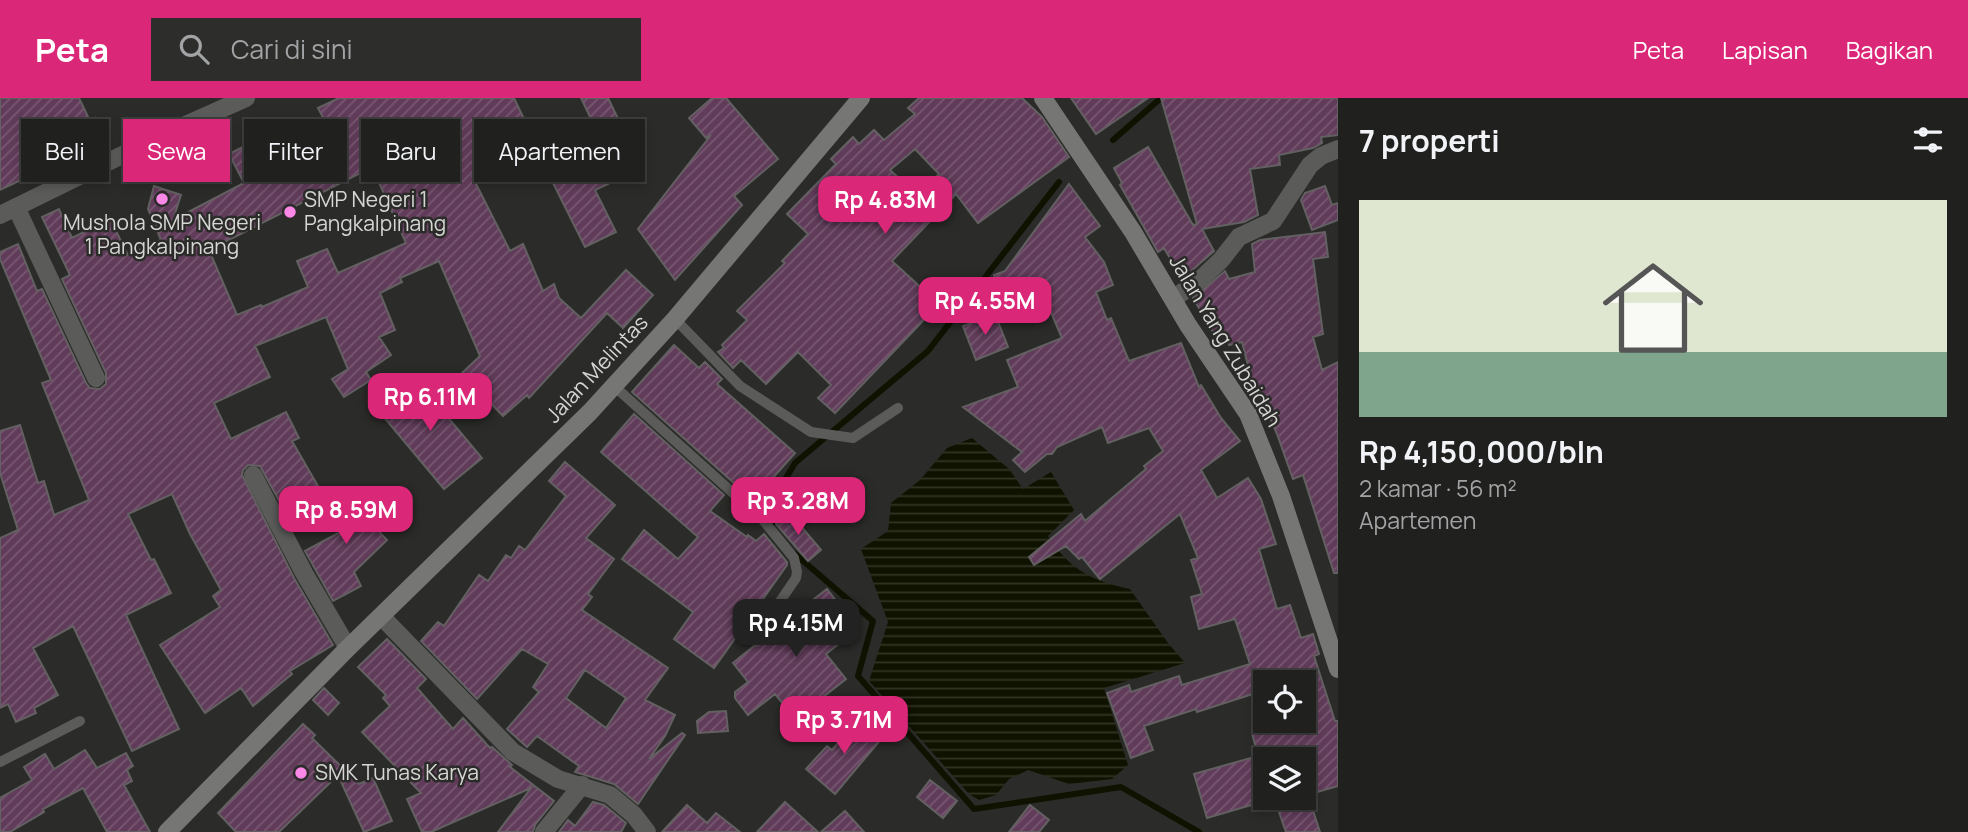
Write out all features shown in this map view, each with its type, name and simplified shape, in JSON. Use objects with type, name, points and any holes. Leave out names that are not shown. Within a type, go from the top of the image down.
[{"type":"main road","name":"Jalan Melintas","points":[[167,832],[348,648],[614,386],[675,319],[861,98]]},
{"type":"main road","name":"Jalan Yang Zubaidah","points":[[1043,98],[1133,232],[1188,325],[1248,414],[1260,439],[1338,669]]},
{"type":"street","points":[[96,377],[8,211],[236,100]]},
{"type":"street","points":[[1173,299],[1221,260],[1238,237],[1273,221],[1310,165],[1321,156],[1338,149]]},
{"type":"street","points":[[253,475],[304,573],[348,648]]},
{"type":"street","points":[[382,617],[513,752],[558,779],[600,790],[618,800],[647,832]]},
{"type":"street","points":[[544,832],[582,785]]},
{"type":"lane","points":[[675,319],[740,386],[811,432],[853,438],[898,408]]},
{"type":"lane","points":[[614,386],[763,520],[794,558],[796,578],[755,638]]},
{"type":"lane","points":[[0,762],[80,721]]},
{"type":"shaded area","points":[[972,438],[1009,469],[1023,489],[1051,472],[1074,510],[1048,536],[1064,557],[1083,572],[1104,582],[1130,589],[1185,663],[1104,688],[1128,765],[1112,779],[1069,784],[1028,770],[1009,779],[996,795],[979,800],[969,794],[869,681],[888,622],[861,549],[888,531],[891,503],[920,480],[947,448]]},
{"type":"building","points":[[0,98],[79,98],[89,119],[21,119],[21,180],[0,190]]},
{"type":"building","points":[[339,98],[514,98],[524,119],[474,119],[472,176],[510,251],[523,244],[543,291],[554,284],[559,298],[581,318],[626,270],[653,295],[623,328],[607,313],[529,398],[527,395],[503,416],[462,373],[480,356],[439,261],[400,278],[402,282],[380,293],[395,330],[379,337],[391,355],[366,372],[371,380],[344,397],[332,379],[348,369],[326,317],[255,346],[270,377],[214,403],[231,439],[286,412],[299,438],[292,441],[322,493],[286,513],[260,466],[248,465],[242,475],[294,578],[333,645],[290,671],[292,674],[253,706],[241,688],[205,713],[160,645],[220,607],[213,596],[221,590],[190,534],[172,494],[128,514],[171,593],[126,615],[179,729],[132,751],[73,626],[33,648],[58,695],[34,708],[36,713],[16,722],[8,704],[0,708],[0,538],[18,530],[0,473],[0,431],[20,425],[38,483],[44,481],[54,515],[89,500],[42,383],[51,380],[0,259],[0,252],[18,244],[37,291],[42,289],[86,383],[90,388],[100,389],[106,384],[106,373],[62,279],[70,275],[42,217],[59,209],[72,238],[110,219],[128,255],[161,240],[148,209],[154,186],[181,195],[173,220],[244,183],[230,153],[244,146],[244,182],[343,182],[209,250],[237,315],[261,305],[262,307],[308,287],[297,261],[327,249],[338,273],[406,243],[379,182],[460,182],[460,119],[361,119],[361,173],[347,180],[347,119],[324,119],[318,108]]},
{"type":"building","points":[[581,98],[608,98],[618,119],[591,119]]},
{"type":"building","points":[[712,98],[726,98],[778,159],[734,196],[742,205],[675,280],[638,229],[711,135],[706,138],[689,118]]},
{"type":"building","points":[[919,98],[1022,98],[1042,117],[1069,157],[978,223],[956,194],[892,261],[939,304],[835,413],[818,398],[831,385],[798,352],[766,384],[741,360],[733,368],[718,352],[747,320],[737,311],[785,263],[782,261],[808,234],[787,214],[836,164],[831,159],[853,137],[859,144],[874,130],[884,140],[915,114],[908,108]],"holes":[[[915,149],[939,174],[918,196],[890,170]]]},
{"type":"building","points":[[1071,98],[1148,98],[1096,134]]},
{"type":"building","points":[[1161,98],[1338,98],[1338,135],[1321,137],[1322,143],[1313,148],[1279,155],[1280,165],[1250,169],[1258,215],[1244,222],[1202,229],[1214,251],[1182,279],[1164,248],[1158,252],[1120,185],[1122,183],[1114,168],[1148,147],[1193,225],[1197,224]]},
{"type":"building","points":[[552,182],[612,182],[595,190],[616,232],[585,247]]},
{"type":"building","points":[[1069,184],[1100,226],[1085,237],[1104,262],[1113,285],[1096,292],[1107,320],[1111,318],[1129,361],[1181,343],[1199,387],[1201,385],[1221,418],[1240,441],[1201,470],[1217,498],[1248,478],[1261,499],[1276,544],[1259,549],[1277,609],[1290,605],[1301,638],[1313,634],[1319,654],[1314,656],[1335,721],[1338,721],[1338,786],[1316,792],[1316,747],[1256,747],[1252,733],[1316,733],[1316,670],[1253,670],[1253,694],[1144,726],[1153,750],[1131,758],[1107,693],[1129,685],[1131,692],[1179,676],[1182,685],[1250,664],[1235,619],[1199,629],[1191,597],[1202,594],[1191,560],[1198,558],[1180,514],[1100,579],[1082,557],[1079,559],[1066,546],[1034,565],[1029,557],[1081,514],[1085,521],[1163,451],[1149,428],[1108,443],[1102,427],[1057,447],[1052,454],[1047,454],[1025,472],[1013,460],[1022,452],[963,407],[1018,387],[1007,360],[1062,338],[1047,303],[1008,317],[994,275],[1005,271]]},
{"type":"building","points":[[1325,186],[1332,205],[1338,203],[1338,220],[1312,230],[1301,200],[1305,193]]},
{"type":"building","points":[[1325,232],[1328,257],[1313,259],[1323,334],[1313,337],[1322,370],[1338,362],[1338,573],[1334,573],[1303,475],[1293,479],[1277,434],[1255,384],[1253,385],[1242,342],[1229,345],[1225,333],[1216,337],[1193,298],[1225,271],[1229,279],[1255,272],[1252,244],[1260,240]]},
{"type":"building","points":[[995,314],[1008,347],[976,360],[963,326]]},
{"type":"building","points":[[674,345],[699,368],[705,362],[722,379],[717,384],[795,453],[753,500],[632,392]]},
{"type":"building","points":[[415,378],[482,458],[444,489],[377,409]]},
{"type":"building","points":[[634,414],[724,495],[710,511],[756,541],[764,534],[787,562],[714,668],[674,639],[693,612],[622,559],[644,530],[678,559],[698,537],[601,452]]},
{"type":"building","points":[[565,462],[615,505],[586,538],[614,559],[588,594],[592,597],[582,610],[668,668],[645,700],[675,715],[649,759],[682,733],[685,735],[638,804],[614,784],[575,772],[579,766],[537,736],[527,747],[507,729],[539,692],[533,687],[548,664],[522,649],[477,699],[421,641],[438,622],[444,626],[479,575],[488,581],[506,555],[511,558],[519,546],[525,550],[566,496],[549,481]],"holes":[[[585,670],[626,698],[606,728],[566,698]]]},
{"type":"building","points":[[351,489],[374,514],[368,520],[387,540],[354,572],[361,586],[333,601],[305,551],[344,530],[327,511]]},
{"type":"building","points":[[789,512],[821,550],[808,561],[776,524]]},
{"type":"building","points":[[827,589],[858,629],[826,654],[846,679],[795,719],[775,694],[748,715],[735,698],[735,692],[748,682],[733,663]]},
{"type":"building","points":[[387,639],[426,679],[417,688],[453,729],[463,718],[490,748],[512,765],[510,767],[554,801],[535,825],[533,832],[498,832],[531,788],[431,832],[422,832],[407,799],[421,793],[362,732],[390,706],[383,698],[386,695],[358,667]]},
{"type":"building","points":[[324,688],[339,703],[328,715],[313,700]]},
{"type":"building","points":[[726,711],[728,731],[698,733],[697,721],[709,712]]},
{"type":"building","points":[[859,718],[882,738],[835,794],[806,769],[827,746],[832,750]]},
{"type":"building","name":"SMK Tunas Karya","points":[[303,724],[315,735],[312,738],[359,784],[373,778],[392,821],[364,832],[338,775],[279,832],[236,832],[218,813]]},
{"type":"building","points":[[85,750],[97,768],[126,753],[133,766],[127,770],[132,781],[124,785],[150,832],[107,832],[83,788],[43,809],[44,812],[10,832],[0,832],[0,798],[32,780],[24,767],[45,754],[54,769]]},
{"type":"building","points":[[1253,757],[1253,805],[1207,818],[1194,774]]},
{"type":"building","points":[[930,780],[957,801],[943,818],[917,797]]},
{"type":"building","points":[[593,802],[604,805],[626,823],[621,832],[559,832],[568,820],[575,826]]},
{"type":"building","points":[[785,802],[818,832],[757,832]]},
{"type":"building","points":[[687,805],[707,823],[716,813],[740,832],[662,832]]},
{"type":"building","points":[[1030,805],[1049,820],[1039,832],[1009,832]]},
{"type":"building","points":[[1278,810],[1313,810],[1320,832],[1286,832]]},
{"type":"building","points":[[845,811],[864,832],[821,832]]},
{"type":"waterway","points":[[1113,140],[1161,98]]},
{"type":"waterway","points":[[772,524],[765,513],[795,463],[928,351],[1059,182]]},
{"type":"waterway","points":[[795,554],[873,621],[858,676],[974,809],[1121,787],[1199,832]]},
{"type":"place","name":"Mushola SMP Negeri 1 Pangkalpinang","points":[[162,199]]},
{"type":"place","name":"SMP Negeri 1 Pangkalpinang","points":[[290,212]]},
{"type":"place","name":"SMK Tunas Karya","points":[[301,773]]}]
